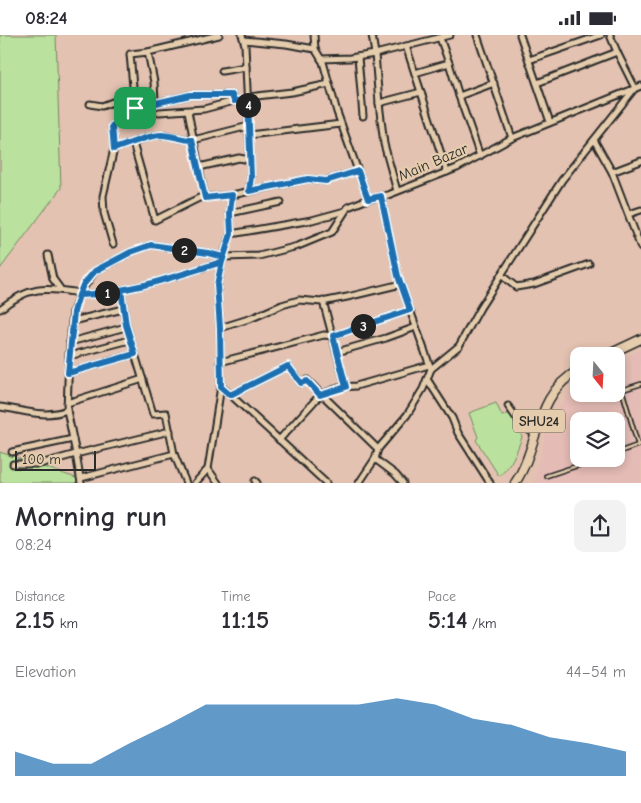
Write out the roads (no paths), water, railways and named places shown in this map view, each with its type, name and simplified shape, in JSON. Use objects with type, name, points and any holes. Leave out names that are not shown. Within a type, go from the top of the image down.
[{"type":"main road","points":[[625,347],[641,339]]},
{"type":"main road","name":"SHU24","points":[[515,483],[522,472],[551,394],[570,375]]},
{"type":"street","points":[[135,108],[130,54],[148,52],[219,35]]},
{"type":"street","points":[[314,35],[315,49],[321,59],[341,124],[368,199]]},
{"type":"street","points":[[372,35],[384,144],[397,191]]},
{"type":"street","points":[[321,59],[375,54],[450,35]]},
{"type":"street","points":[[477,35],[512,139]]},
{"type":"street","points":[[520,35],[550,122]]},
{"type":"street","points":[[529,60],[601,35]]},
{"type":"street","points":[[279,440],[320,395],[430,367],[459,346],[480,308],[562,180],[638,87],[616,52],[610,35]]},
{"type":"street","points":[[249,191],[251,177],[250,135],[243,38],[315,49]]},
{"type":"street","points":[[440,38],[480,156]]},
{"type":"street","points":[[406,46],[447,172]]},
{"type":"street","points":[[148,52],[155,102]]},
{"type":"street","points":[[537,83],[616,52]]},
{"type":"street","points":[[358,57],[363,116]]},
{"type":"street","points":[[415,73],[450,63]]},
{"type":"street","points":[[222,71],[246,67]]},
{"type":"street","points":[[459,96],[494,83]]},
{"type":"street","points":[[158,112],[204,109],[248,98],[292,92],[329,84]]},
{"type":"street","name":"Main Bazar","points":[[81,480],[67,410],[70,342],[72,321],[83,285],[95,271],[131,252],[151,245],[208,253],[223,260],[259,256],[298,246],[332,233],[348,207],[447,172],[550,122],[638,87]]},
{"type":"street","points":[[90,103],[102,106],[123,98],[133,89]]},
{"type":"street","points":[[379,103],[421,92]]},
{"type":"street","points":[[113,244],[104,213],[103,196],[114,149],[112,126],[135,108],[155,102],[190,95],[232,95],[234,101]]},
{"type":"street","points":[[188,111],[192,140],[205,198]]},
{"type":"street","points":[[250,135],[341,124]]},
{"type":"street","points":[[114,149],[159,135],[192,140],[249,126]]},
{"type":"street","points":[[594,140],[612,173],[641,248]]},
{"type":"street","points":[[133,143],[154,220],[199,198],[232,195],[308,179],[326,181],[358,171]]},
{"type":"street","points":[[199,167],[239,158],[250,160]]},
{"type":"street","points":[[612,173],[641,161]]},
{"type":"street","points":[[195,483],[208,469],[221,387],[217,285],[231,234],[230,213],[232,195]]},
{"type":"street","points":[[359,483],[375,459],[378,449],[407,415],[423,389],[430,367],[401,285],[381,196]]},
{"type":"street","points":[[230,213],[280,201]]},
{"type":"street","points":[[629,215],[641,210]]},
{"type":"street","points":[[231,234],[312,220],[346,211]]},
{"type":"street","points":[[48,255],[53,279],[61,290]]},
{"type":"street","points":[[0,309],[9,302],[33,290],[61,290],[80,294],[101,294],[140,286],[223,260]]},
{"type":"street","points":[[501,275],[516,287],[534,284],[589,263]]},
{"type":"street","points":[[220,328],[298,300],[324,301],[401,285]]},
{"type":"street","points":[[121,290],[126,327],[153,415],[166,413],[174,454],[186,483]]},
{"type":"street","points":[[324,301],[346,387]]},
{"type":"street","points":[[72,321],[124,309]]},
{"type":"street","points":[[220,362],[324,335],[333,336],[410,310]]},
{"type":"street","points":[[70,342],[126,327]]},
{"type":"street","points":[[337,352],[416,327]]},
{"type":"street","points":[[69,357],[130,339]]},
{"type":"street","points":[[68,373],[135,354]]},
{"type":"street","points":[[230,395],[288,366],[301,383],[307,381],[378,449]]},
{"type":"street","points":[[67,403],[143,379]]},
{"type":"street","points":[[427,379],[490,483]]},
{"type":"street","points":[[221,387],[326,483]]},
{"type":"street","points":[[508,405],[522,426],[535,434]]},
{"type":"street","points":[[0,407],[40,414],[56,414],[67,410]]},
{"type":"street","points":[[13,464],[40,464],[170,431]]},
{"type":"street","points":[[12,452],[73,439]]},
{"type":"street","points":[[81,480],[174,454]]},
{"type":"street","points":[[375,459],[395,474],[403,483]]},
{"type":"street","points":[[208,469],[218,483]]},
{"type":"lane","points":[[625,389],[641,384]]},
{"type":"lane","points":[[625,399],[640,445],[625,450]]},
{"type":"lane","points":[[546,476],[574,467]]}]
